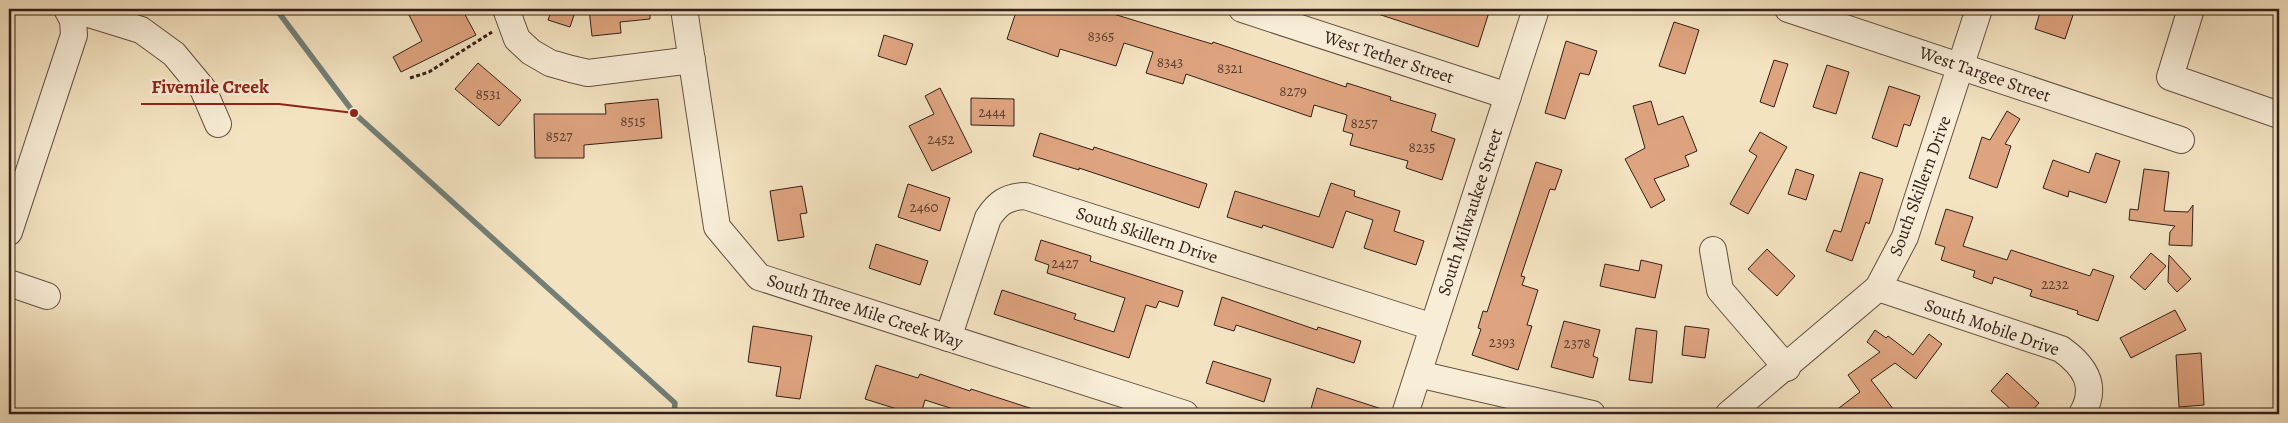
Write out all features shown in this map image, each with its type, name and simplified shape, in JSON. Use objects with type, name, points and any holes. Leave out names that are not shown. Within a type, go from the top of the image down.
[{"type":"street","points":[[9,232],[74,35],[73,20],[67,9]]},
{"type":"street","points":[[73,9],[141,30],[174,54],[203,89],[218,124]]},
{"type":"street","name":"South Three Mile Creek Way","points":[[684,9],[717,227],[759,277],[1185,414]]},
{"type":"street","name":"West Tether Street","points":[[1242,9],[1508,96]]},
{"type":"street","name":"South Milwaukee Street","points":[[1405,414],[1536,9]]},
{"type":"street","name":"West Targee Street","points":[[1788,9],[2181,140]]},
{"type":"street","name":"South Skillern Drive","points":[[1729,414],[1787,368],[1878,288],[1905,237],[1979,9]]},
{"type":"street","points":[[2190,9],[2170,77],[2279,115]]},
{"type":"street","points":[[508,15],[517,39],[531,52],[550,63],[579,71],[588,73],[692,60]]},
{"type":"street","name":"South Skillern Drive","points":[[948,338],[988,218],[995,207],[1004,199],[1025,196],[1433,327]]},
{"type":"street","points":[[1713,250],[1720,290],[1787,368]]},
{"type":"street","points":[[9,283],[47,296]]},
{"type":"street","name":"South Mobile Drive","points":[[1878,288],[2061,349],[2076,359],[2085,371],[2089,388],[2087,405],[2082,414]]},
{"type":"street","points":[[1418,374],[1592,414]]},
{"type":"path","points":[[410,78],[429,72],[508,15]]},
{"type":"building","points":[[406,9],[462,9],[476,35],[401,72],[393,57],[422,41]]},
{"type":"building","points":[[552,9],[576,9],[570,27],[548,20]]},
{"type":"building","points":[[589,9],[650,9],[650,19],[620,22],[621,33],[592,36]]},
{"type":"building","points":[[1017,9],[1097,9],[1212,44],[1213,42],[1346,87],[1347,83],[1391,97],[1390,100],[1436,114],[1431,131],[1455,139],[1442,180],[1406,168],[1408,161],[1350,145],[1353,134],[1343,131],[1347,115],[1314,105],[1311,117],[1186,74],[1183,84],[1146,73],[1153,52],[1124,43],[1116,66],[1060,49],[1058,57],[1007,39]]},
{"type":"building","points":[[1369,9],[1490,9],[1478,47],[1369,11]]},
{"type":"building","points":[[2041,9],[2075,9],[2065,39],[2035,29]]},
{"type":"building","points":[[1674,22],[1699,30],[1685,74],[1659,66]]},
{"type":"building","points":[[884,35],[913,44],[906,65],[878,56]]},
{"type":"building","points":[[1566,41],[1597,51],[1589,75],[1580,73],[1565,119],[1545,113]]},
{"type":"building","points":[[1774,60],[1788,64],[1774,107],[1760,102]]},
{"type":"building","points":[[478,63],[521,100],[499,126],[455,89]]},
{"type":"building","points":[[1827,65],[1849,72],[1836,114],[1813,107]]},
{"type":"building","points":[[1889,86],[1920,96],[1910,126],[1904,124],[1897,147],[1872,138]]},
{"type":"building","points":[[940,88],[972,152],[932,171],[909,126],[934,114],[925,96]]},
{"type":"building","points":[[971,98],[1014,99],[1014,126],[971,125]]},
{"type":"building","points":[[658,99],[662,138],[584,145],[584,158],[535,158],[534,114],[606,114],[605,104]]},
{"type":"building","points":[[1651,101],[1658,125],[1683,116],[1697,151],[1685,156],[1689,166],[1654,179],[1665,200],[1651,208],[1625,159],[1645,148],[1633,106]]},
{"type":"building","points":[[2007,111],[2020,119],[2005,144],[2011,146],[1997,188],[1969,178],[1982,137],[1990,140]]},
{"type":"building","points":[[1760,132],[1787,147],[1748,214],[1730,204],[1757,156],[1749,151]]},
{"type":"building","points":[[1040,133],[1093,150],[1094,147],[1207,184],[1199,208],[1079,168],[1079,170],[1033,156]]},
{"type":"building","points":[[2096,153],[2120,161],[2106,203],[2069,191],[2068,197],[2043,188],[2053,160],[2089,173]]},
{"type":"building","points":[[1536,162],[1562,170],[1555,190],[1550,189],[1521,276],[1525,277],[1522,285],[1538,290],[1527,325],[1532,326],[1518,370],[1472,355],[1481,329],[1478,328],[1483,311],[1487,312]]},
{"type":"building","points":[[1796,169],[1814,175],[1806,200],[1788,194]]},
{"type":"building","points":[[2144,169],[2169,172],[2164,211],[2188,212],[2193,205],[2192,246],[2169,245],[2170,232],[2175,226],[2129,220],[2130,209],[2138,210]]},
{"type":"building","points":[[1860,172],[1883,179],[1869,224],[1866,222],[1852,261],[1826,251],[1834,230],[1841,232]]},
{"type":"building","points":[[1331,183],[1355,191],[1354,196],[1400,211],[1394,231],[1424,241],[1416,265],[1364,248],[1373,220],[1346,211],[1333,248],[1263,225],[1262,228],[1227,217],[1235,191],[1319,217]]},
{"type":"building","points":[[908,184],[950,198],[940,231],[898,217]]},
{"type":"building","points":[[802,186],[807,213],[800,214],[804,237],[778,241],[770,191]]},
{"type":"building","points":[[1946,209],[1973,217],[1963,246],[2007,260],[2011,250],[2090,276],[2093,269],[2114,276],[2098,321],[2077,314],[2078,311],[2030,296],[2032,290],[1994,277],[1992,284],[1973,277],[1975,271],[1941,260],[1945,247],[1935,244]]},
{"type":"building","points":[[1041,240],[1091,256],[1090,261],[1183,291],[1178,307],[1159,301],[1156,308],[1146,305],[1129,358],[994,314],[1002,290],[1076,314],[1074,319],[1114,332],[1125,298],[1047,273],[1049,265],[1035,260]]},
{"type":"building","points":[[876,244],[928,261],[920,285],[869,268]]},
{"type":"building","points":[[1767,249],[1795,276],[1777,296],[1748,269]]},
{"type":"building","points":[[2151,253],[2166,266],[2145,290],[2130,277]]},
{"type":"building","points":[[2169,255],[2191,279],[2177,292],[2168,282]]},
{"type":"building","points":[[1641,260],[1662,265],[1655,298],[1600,286],[1605,264],[1639,271]]},
{"type":"building","points":[[1222,297],[1317,330],[1318,327],[1361,341],[1354,363],[1236,325],[1234,331],[1214,325]]},
{"type":"building","points":[[2175,310],[2186,330],[2131,358],[2120,338]]},
{"type":"building","points":[[1564,321],[1600,330],[1593,356],[1598,358],[1593,378],[1551,367]]},
{"type":"building","points":[[753,326],[812,336],[800,399],[776,396],[781,367],[748,362]]},
{"type":"building","points":[[1685,326],[1709,329],[1705,358],[1682,355]]},
{"type":"building","points":[[1636,328],[1657,331],[1652,383],[1629,380]]},
{"type":"building","points":[[1875,330],[1886,338],[1888,336],[1913,355],[1929,334],[1942,344],[1916,379],[1895,363],[1871,380],[1897,414],[1831,414],[1860,392],[1848,375],[1880,352],[1867,342]]},
{"type":"building","points":[[2201,353],[2204,405],[2179,407],[2176,355]]},
{"type":"building","points":[[1213,361],[1271,379],[1264,402],[1206,383]]},
{"type":"building","points":[[876,365],[918,378],[920,374],[970,391],[971,389],[1039,411],[1039,414],[969,414],[925,400],[921,414],[913,414],[865,399]]},
{"type":"building","points":[[2007,373],[2039,403],[2029,414],[2016,414],[1991,391]]},
{"type":"building","points":[[1317,388],[1388,411],[1388,414],[1318,414],[1310,412]]},
{"type":"waterway","points":[[276,9],[354,113],[675,403],[674,414]]},
{"type":"place","name":"Fivemile Creek","points":[[354,113]]}]
